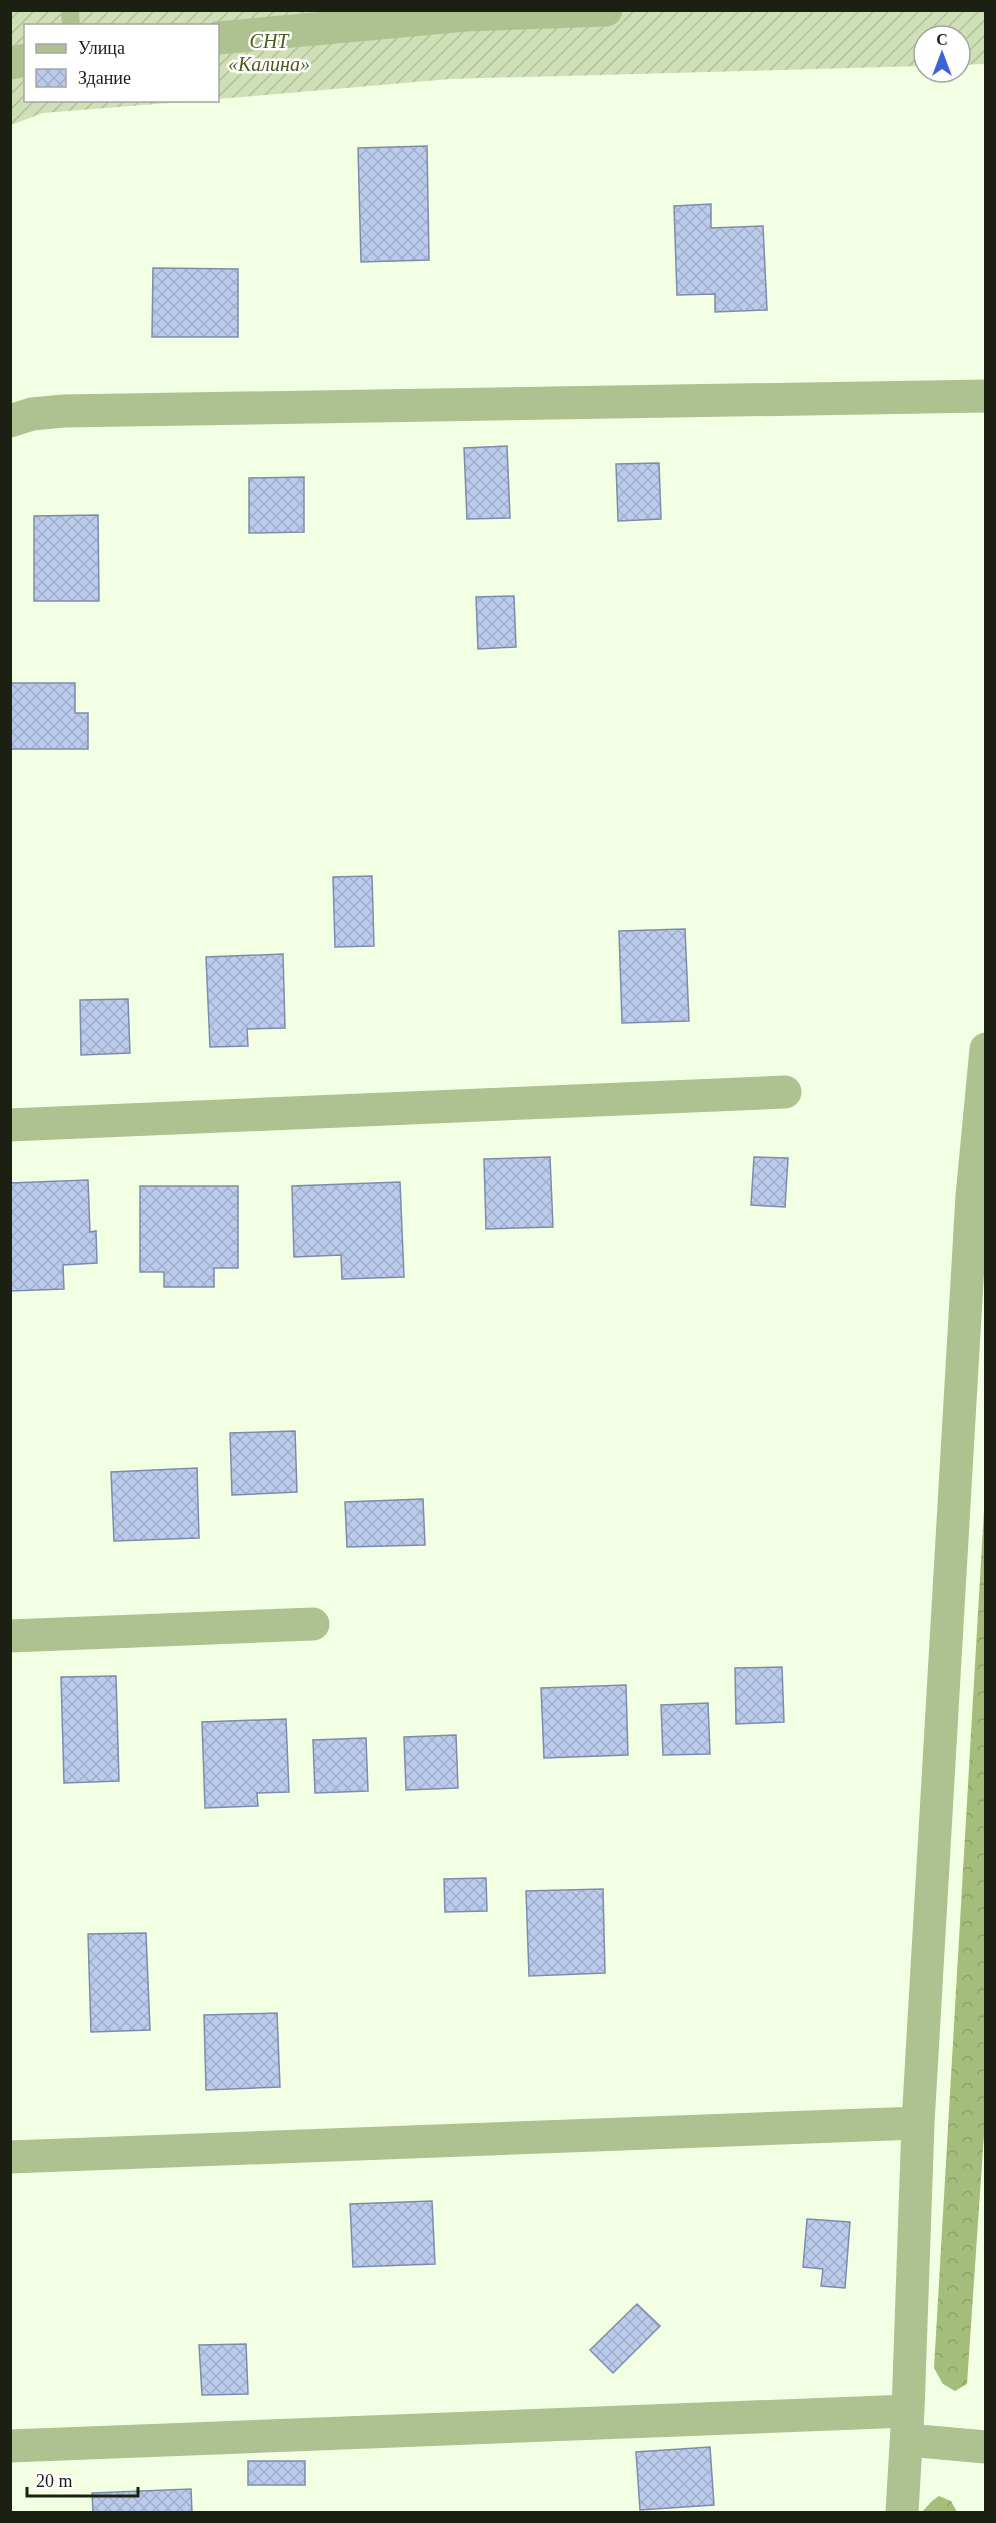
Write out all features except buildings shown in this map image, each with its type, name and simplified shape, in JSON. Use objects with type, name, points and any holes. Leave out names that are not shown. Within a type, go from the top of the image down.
[{"type":"street","points":[[219,38],[465,13],[606,10]]},
{"type":"street","points":[[10,421],[32,414],[64,411],[986,396]]},
{"type":"street","points":[[902,2512],[908,2426],[918,2123],[971,1208],[986,1049]]},
{"type":"street","points":[[10,1125],[785,1092]]},
{"type":"street","points":[[10,1636],[313,1624]]},
{"type":"street","points":[[10,2157],[918,2123]]},
{"type":"street","points":[[10,2446],[908,2426],[986,2447]]},
{"type":"green space","name":"СНТ «Калина»","points":[[11,11],[985,11],[985,64],[972,65],[972,24],[912,24],[912,66],[450,79],[219,99],[219,24],[24,24],[24,102],[181,102],[43,113],[11,125]]},
{"type":"green space","points":[[985,1493],[986,2105],[967,2384],[955,2391],[943,2384],[934,2368]]},
{"type":"green space","points":[[939,2496],[951,2501],[957,2512],[922,2512]]}]
